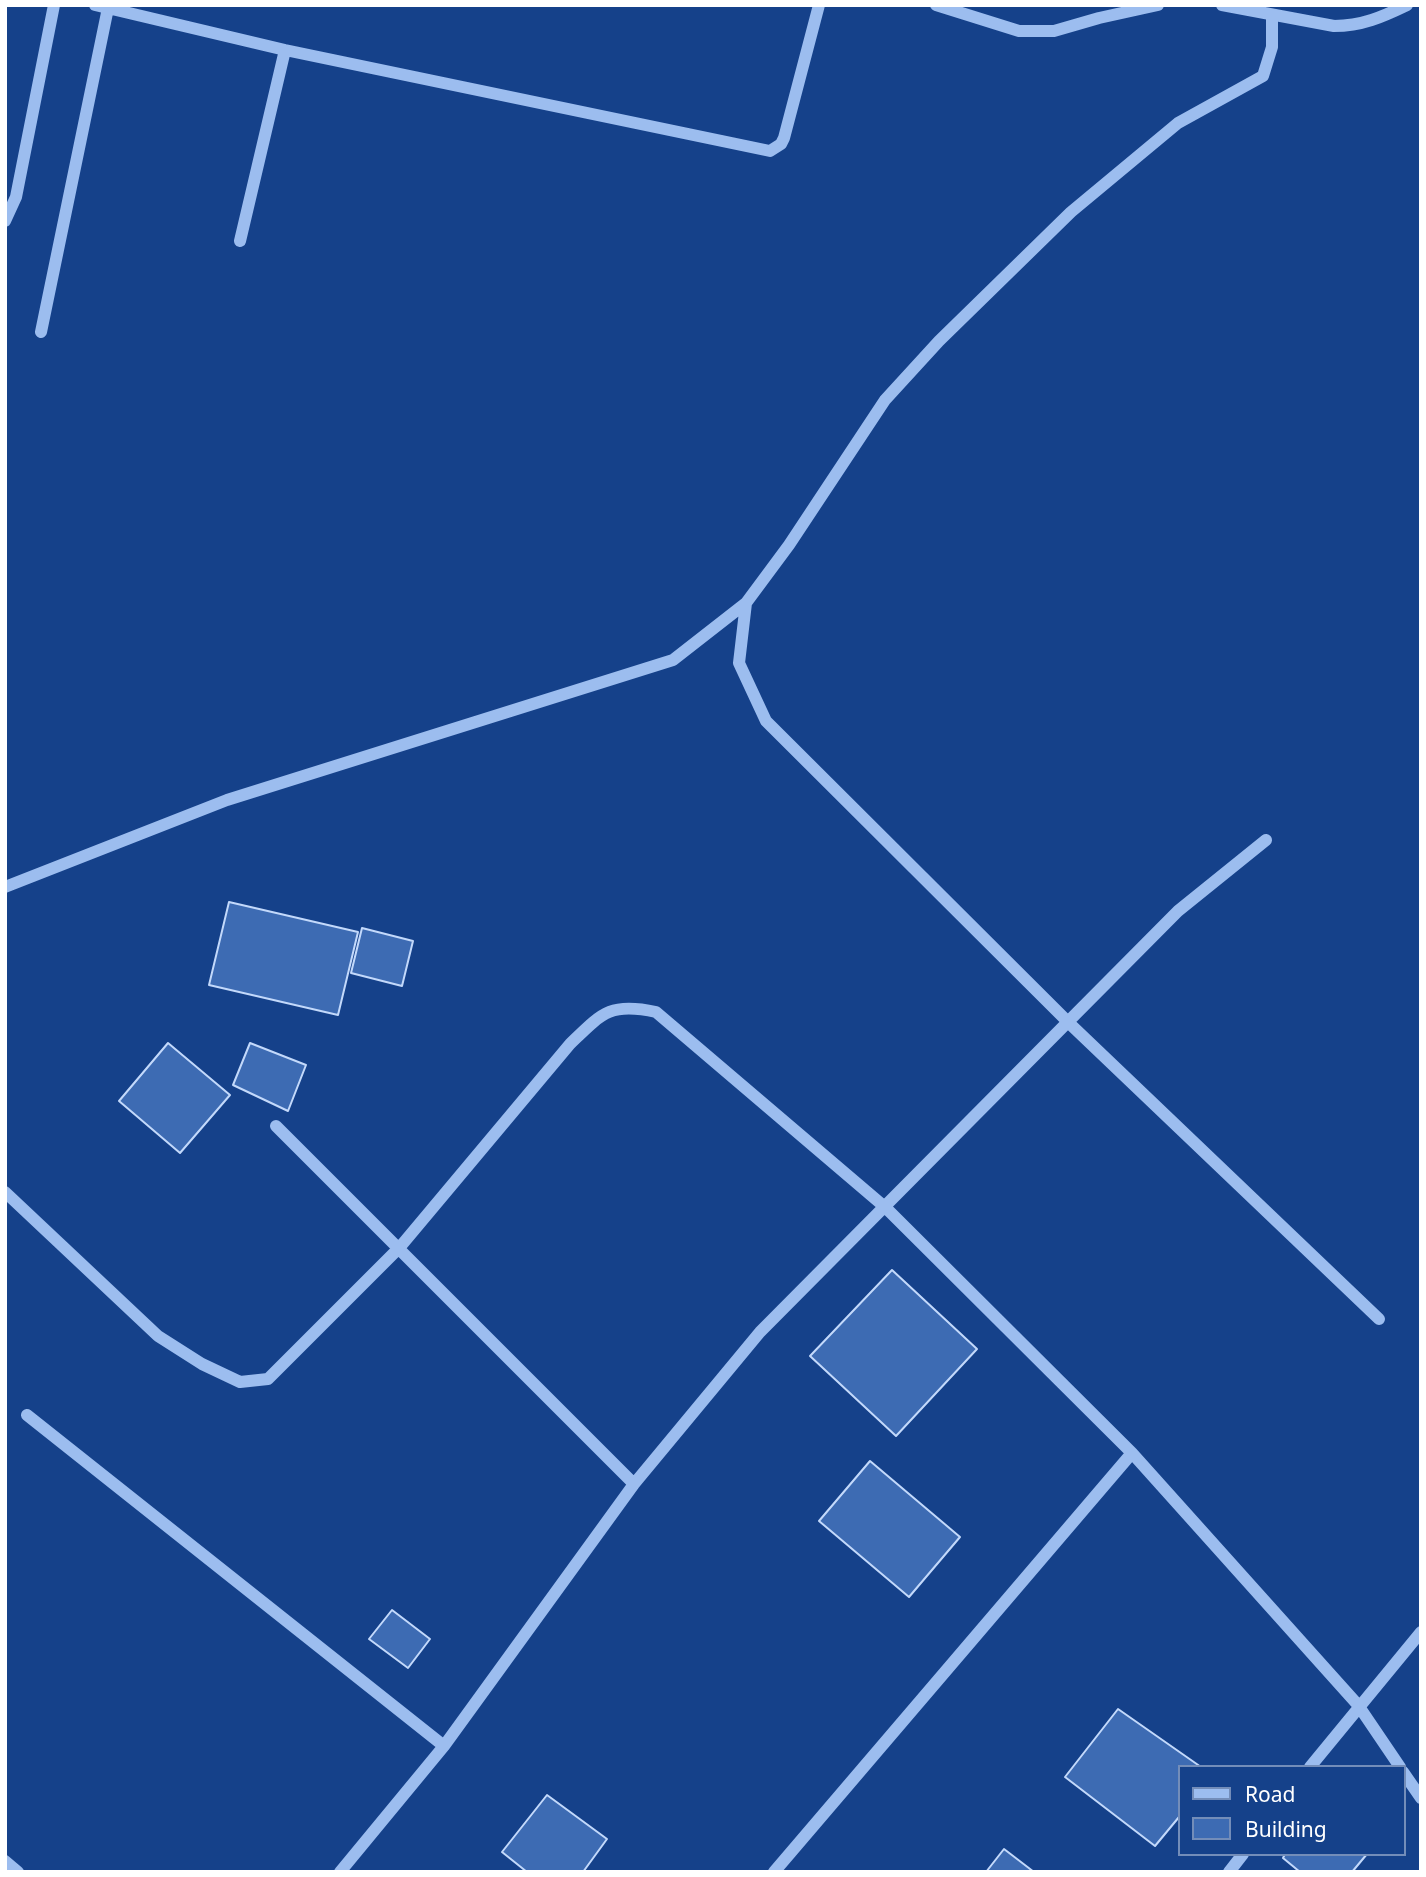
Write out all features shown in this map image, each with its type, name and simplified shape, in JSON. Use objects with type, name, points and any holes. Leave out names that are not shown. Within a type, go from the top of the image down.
[{"type":"street","points":[[5,221],[16,197],[54,5]]},
{"type":"street","points":[[41,332],[102,7],[285,50],[770,151],[782,144],[819,5]]},
{"type":"street","points":[[936,5],[1019,31],[1054,32],[1099,18],[1158,5]]},
{"type":"street","points":[[1222,5],[1334,26],[1368,23],[1407,5]]},
{"type":"street","points":[[5,887],[226,800],[673,660],[746,603],[789,545],[885,400],[939,341],[1071,212],[1178,123],[1263,76],[1272,47],[1272,15]]},
{"type":"street","points":[[240,241],[285,50]]},
{"type":"street","points":[[746,603],[739,663],[766,721],[1069,1023],[1379,1319]]},
{"type":"street","points":[[340,1872],[444,1746],[634,1484],[760,1332],[1178,911],[1266,840]]},
{"type":"street","points":[[5,1192],[158,1336],[202,1364],[240,1382],[268,1379],[400,1247],[570,1044],[601,1014],[630,1006],[656,1012],[696,1042],[886,1208],[1132,1453],[1358,1705],[1399,1765]]},
{"type":"street","points":[[276,1125],[634,1484]]},
{"type":"street","points":[[27,1415],[444,1746]]},
{"type":"street","points":[[774,1872],[1132,1453]]},
{"type":"street","points":[[1312,1765],[1358,1705],[1421,1632]]},
{"type":"street","points":[[1405,1775],[1421,1798]]},
{"type":"street","points":[[1229,1872],[1241,1856]]},
{"type":"street","points":[[5,1861],[18,1872]]},
{"type":"building","points":[[229,902],[358,932],[338,1015],[209,985]]},
{"type":"building","points":[[362,928],[413,941],[402,986],[351,973]]},
{"type":"building","points":[[168,1043],[230,1095],[180,1153],[119,1101]]},
{"type":"building","points":[[250,1043],[306,1065],[288,1111],[233,1085]]},
{"type":"building","points":[[892,1270],[977,1349],[896,1436],[810,1356]]},
{"type":"building","points":[[870,1461],[960,1537],[909,1597],[819,1521]]},
{"type":"building","points":[[392,1610],[430,1639],[408,1668],[369,1639]]},
{"type":"building","points":[[1118,1709],[1198,1765],[1178,1765],[1178,1818],[1155,1846],[1065,1777]]},
{"type":"building","points":[[547,1795],[607,1839],[583,1872],[527,1872],[502,1852]]},
{"type":"building","points":[[1004,1849],[1034,1872],[986,1872]]},
{"type":"building","points":[[1365,1856],[1352,1872],[1300,1872],[1283,1858]]}]
